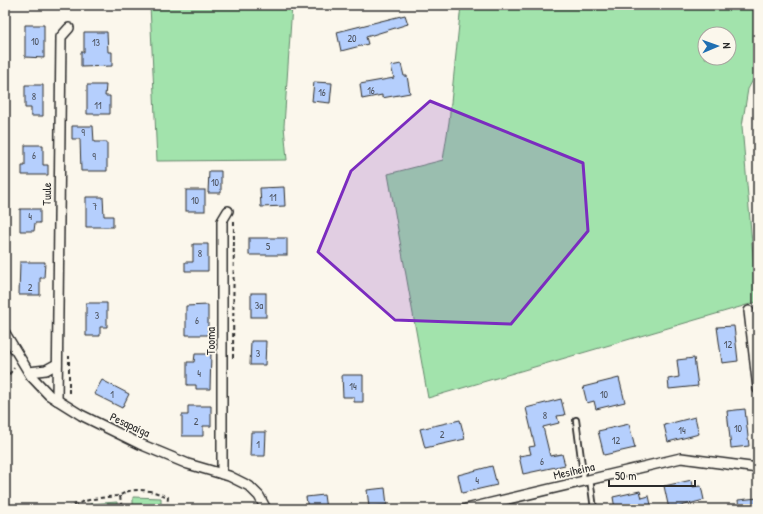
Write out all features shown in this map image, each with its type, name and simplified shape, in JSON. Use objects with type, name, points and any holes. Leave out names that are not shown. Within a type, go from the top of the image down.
[{"type":"street","name":"Tuule","points":[[57,400],[61,37],[69,28]]},
{"type":"street","name":"Tooma","points":[[222,474],[222,222],[228,211]]},
{"type":"street","points":[[749,311],[758,389]]},
{"type":"street","name":"Pesapaiga","points":[[5,333],[29,372],[49,396],[81,415],[140,444],[188,464],[222,474],[249,486],[259,496],[266,509]]},
{"type":"street","points":[[29,372],[46,370],[57,364]]},
{"type":"street","name":"Mesiheina","points":[[471,508],[681,458],[758,468]]},
{"type":"lane","points":[[576,420],[594,509]]},
{"type":"path","points":[[233,361],[234,221]]},
{"type":"path","points":[[67,509],[90,498],[120,496],[128,491],[154,491],[168,496],[167,509]]},
{"type":"path","points":[[120,496],[122,509]]},
{"type":"highlighted area","points":[[430,101],[583,163],[588,231],[511,324],[395,320],[318,252],[351,171]]},
{"type":"green space","points":[[150,5],[292,5],[284,126],[287,160],[157,161]]},
{"type":"green space","points":[[461,5],[758,5],[758,71],[748,89],[742,126],[757,302],[428,398],[388,174],[443,160],[449,122]]},
{"type":"green space","points":[[133,497],[161,498],[161,509],[133,509]]},
{"type":"green space","points":[[117,502],[117,509],[90,509],[90,504]]},
{"type":"building","points":[[405,15],[408,24],[366,37],[368,44],[341,51],[337,32]]},
{"type":"building","points":[[25,25],[44,25],[44,58],[25,57]]},
{"type":"building","points":[[84,32],[107,32],[108,52],[112,52],[112,66],[81,67],[81,52],[84,52]]},
{"type":"building","points":[[401,64],[404,76],[407,76],[410,93],[382,98],[382,95],[362,99],[360,84],[394,78],[391,66]]},
{"type":"building","points":[[314,82],[332,83],[330,103],[312,101]]},
{"type":"building","points":[[25,85],[43,85],[43,116],[31,116],[31,108],[25,108]]},
{"type":"building","points":[[87,85],[106,85],[105,96],[110,96],[110,114],[87,114]]},
{"type":"building","points":[[72,126],[93,126],[94,142],[107,142],[107,171],[81,171],[80,139],[72,139]]},
{"type":"building","points":[[25,145],[43,145],[43,165],[48,165],[48,175],[22,175],[22,166],[25,166]]},
{"type":"building","points":[[209,171],[221,171],[221,193],[208,193]]},
{"type":"building","points":[[284,187],[285,206],[261,207],[260,188]]},
{"type":"building","points":[[186,190],[205,190],[205,211],[186,211]]},
{"type":"building","points":[[86,197],[103,197],[104,216],[113,216],[113,227],[86,227]]},
{"type":"building","points":[[20,209],[40,209],[40,223],[35,223],[34,231],[20,231]]},
{"type":"building","points":[[249,238],[287,238],[287,255],[249,255]]},
{"type":"building","points":[[193,244],[208,244],[208,271],[185,271],[185,262],[193,262]]},
{"type":"building","points":[[20,262],[45,262],[44,278],[40,278],[40,295],[19,295]]},
{"type":"building","points":[[251,293],[266,293],[266,317],[251,317]]},
{"type":"building","points":[[86,303],[107,303],[107,327],[100,327],[100,336],[86,336]]},
{"type":"building","points":[[208,305],[208,335],[186,335],[186,306]]},
{"type":"building","points":[[734,326],[738,361],[722,363],[717,327]]},
{"type":"building","points":[[251,341],[266,341],[265,365],[250,365]]},
{"type":"building","points":[[195,354],[211,354],[210,389],[196,389],[196,385],[187,385],[187,362],[194,362]]},
{"type":"building","points":[[694,358],[698,386],[669,389],[668,379],[679,377],[677,360]]},
{"type":"building","points":[[342,375],[363,375],[363,402],[354,402],[354,397],[343,397]]},
{"type":"building","points":[[619,378],[625,402],[596,409],[594,401],[587,403],[583,387]]},
{"type":"building","points":[[102,380],[129,394],[122,408],[94,394]]},
{"type":"building","points":[[561,399],[565,415],[557,416],[559,423],[543,427],[550,456],[562,454],[565,465],[523,474],[519,456],[531,454],[529,447],[535,446],[526,408]]},
{"type":"building","points":[[188,406],[211,406],[211,426],[203,426],[203,436],[182,436],[182,415],[188,415]]},
{"type":"building","points":[[745,409],[749,446],[731,448],[727,411]]},
{"type":"building","points":[[695,417],[699,434],[668,442],[664,425]]},
{"type":"building","points":[[460,420],[465,439],[425,448],[420,429]]},
{"type":"building","points":[[629,424],[635,448],[604,455],[598,431]]},
{"type":"building","points":[[251,432],[266,432],[265,456],[250,456]]},
{"type":"building","points":[[492,466],[497,485],[462,493],[458,475]]},
{"type":"building","points":[[692,480],[693,487],[701,486],[704,500],[669,509],[664,486]]},
{"type":"building","points":[[385,488],[387,505],[369,507],[367,490]]},
{"type":"building","points":[[640,491],[642,498],[649,496],[652,509],[615,509],[613,497]]},
{"type":"building","points":[[324,495],[326,509],[308,509],[306,497]]},
{"type":"building","points":[[758,498],[758,509],[739,509],[738,500]]}]
